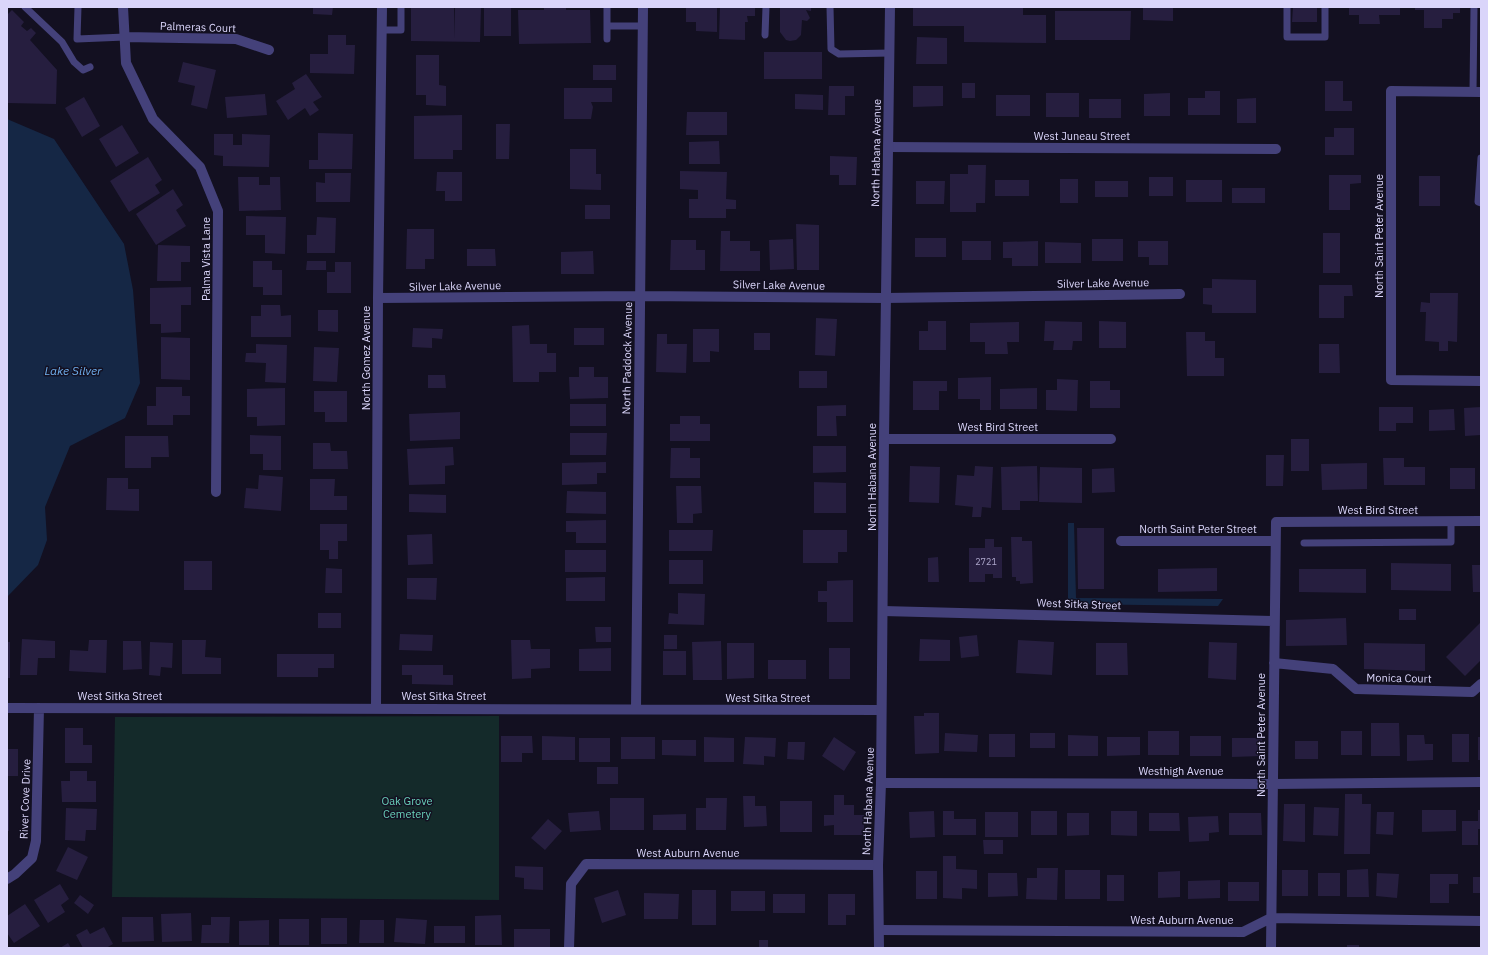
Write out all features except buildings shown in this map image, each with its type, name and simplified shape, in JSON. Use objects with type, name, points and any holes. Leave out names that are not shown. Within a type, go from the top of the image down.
[{"type":"street","name":"Palma Vista Lane","points":[[123,7],[126,63],[153,119],[200,167],[218,211],[216,492]]},
{"type":"street","name":"North Gomez Avenue","points":[[376,708],[378,298],[382,7]]},
{"type":"street","name":"North Paddock Avenue","points":[[636,709],[643,7]]},
{"type":"street","name":"North Habana Avenue","points":[[879,948],[880,930],[878,865],[881,783],[885,298],[889,147],[890,7]]},
{"type":"street","name":"Palmeras Court","points":[[124,37],[236,39],[269,50]]},
{"type":"street","name":"North Saint Peter Avenue","points":[[1477,92],[1391,91],[1392,380],[1481,381]]},
{"type":"street","name":"West Juneau Street","points":[[889,147],[1276,149]]},
{"type":"street","name":"Silver Lake Avenue","points":[[378,298],[639,296],[885,298],[1180,294]]},
{"type":"street","name":"West Bird Street","points":[[884,439],[1111,439]]},
{"type":"street","name":"West Bird Street","points":[[1276,522],[1481,521]]},
{"type":"street","name":"North Saint Peter Avenue","points":[[1271,948],[1276,522]]},
{"type":"street","name":"North Saint Peter Street","points":[[1121,541],[1275,541]]},
{"type":"street","name":"West Sitka Street","points":[[883,611],[1274,622]]},
{"type":"street","name":"Monica Court","points":[[1274,664],[1333,669],[1356,689],[1472,692],[1481,684]]},
{"type":"street","name":"West Sitka Street","points":[[7,708],[881,710]]},
{"type":"street","name":"River Cove Drive","points":[[7,879],[15,874],[32,858],[36,841],[39,708]]},
{"type":"street","name":"Westhigh Avenue","points":[[881,783],[1273,784],[1481,782]]},
{"type":"street","name":"West Auburn Avenue","points":[[569,948],[571,884],[586,864],[878,865]]},
{"type":"street","name":"West Auburn Avenue","points":[[880,930],[1243,932],[1271,918],[1481,921]]},
{"type":"lane","points":[[25,7],[62,42],[74,62],[83,70],[90,67]]},
{"type":"lane","points":[[77,39],[78,7]]},
{"type":"lane","points":[[381,30],[401,30],[401,7]]},
{"type":"lane","points":[[607,7],[607,39]]},
{"type":"lane","points":[[765,35],[766,7]]},
{"type":"lane","points":[[830,7],[831,49],[838,54],[890,54]]},
{"type":"lane","points":[[1287,7],[1287,37],[1325,37],[1325,7]]},
{"type":"lane","points":[[1474,7],[1477,92]]},
{"type":"lane","points":[[607,26],[643,26]]},
{"type":"lane","points":[[66,49],[77,39],[124,37]]},
{"type":"lane","points":[[1481,158],[1478,202],[1481,202]]},
{"type":"lane","points":[[1304,543],[1451,542],[1451,521]]},
{"type":"green space","name":"Oak Grove Cemetery","points":[[499,716],[499,900],[112,897],[115,717]]},
{"type":"water","name":"Lake Silver","points":[[7,119],[54,139],[124,244],[133,290],[140,383],[125,418],[70,446],[45,507],[47,540],[38,565],[7,597]]},
{"type":"water","points":[[1068,523],[1074,523],[1076,598],[1223,599],[1218,606],[1068,604]]}]
